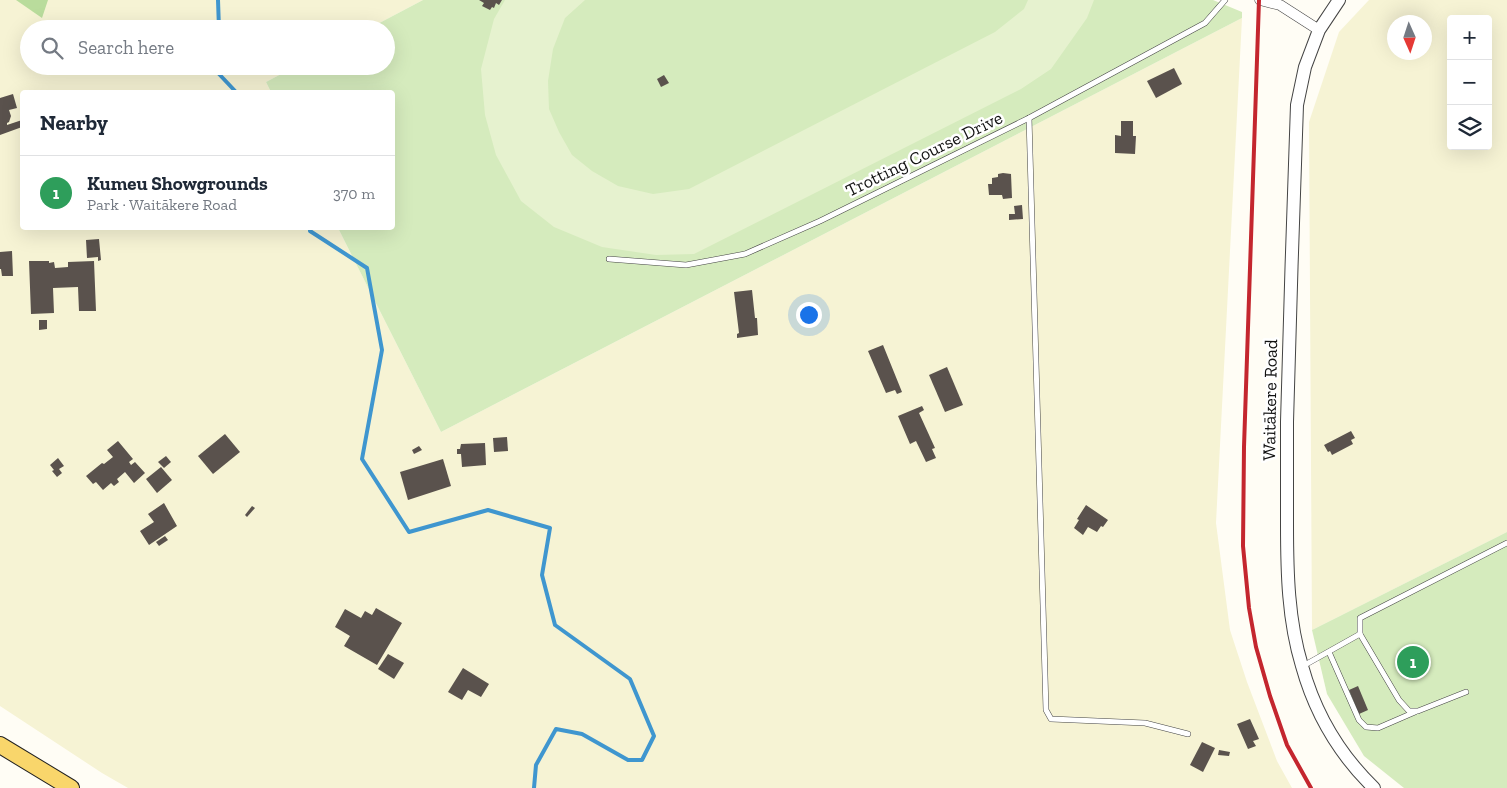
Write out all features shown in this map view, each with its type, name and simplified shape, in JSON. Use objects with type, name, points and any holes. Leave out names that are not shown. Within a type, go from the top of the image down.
[{"type":"main road","points":[[0,745],[70,788]]},
{"type":"street","points":[[1260,0],[1280,5],[1319,30]]},
{"type":"street","name":"Waitākere Road","points":[[1339,0],[1319,30],[1305,67],[1297,105],[1286,457],[1287,554],[1290,608],[1302,667],[1312,696],[1331,735],[1353,766],[1374,788]]},
{"type":"lane","name":"Trotting Course Drive","points":[[609,259],[686,265],[745,254],[820,221],[1029,118],[1204,23],[1225,0]]},
{"type":"lane","points":[[1029,118],[1046,710],[1051,719],[1145,723],[1188,734]]},
{"type":"lane","points":[[1418,711],[1409,712],[1399,700],[1360,634],[1360,618],[1507,543]]},
{"type":"lane","points":[[1302,667],[1360,634]]},
{"type":"lane","points":[[1329,652],[1359,720],[1366,727],[1378,728],[1466,692]]},
{"type":"shaded area","points":[[0,0],[423,0],[385,20],[20,20],[20,75],[279,75],[266,82],[270,90],[20,90],[20,230],[339,230],[441,432],[1242,18],[1216,523],[1230,630],[1247,682],[1277,761],[1292,788],[128,788],[0,706]]},
{"type":"shaded area","points":[[1369,0],[1507,0],[1507,532],[1312,630],[1309,122],[1339,32]]},
{"type":"green space","points":[[16,0],[48,0],[42,18]]},
{"type":"green space","points":[[423,0],[1213,0],[1242,12],[1242,18],[441,432],[339,230],[395,230],[395,90],[270,90],[266,82],[279,75],[395,75],[395,20],[385,20]]},
{"type":"green space","points":[[505,0],[585,0],[565,18],[553,49],[548,81],[549,109],[572,155],[592,171],[618,186],[653,194],[689,189],[995,32],[1024,9],[1028,0],[1094,0],[1087,18],[1051,69],[1021,89],[694,254],[656,255],[602,247],[554,227],[521,201],[496,155],[485,115],[481,69],[494,19]]},
{"type":"green space","points":[[1507,532],[1507,788],[1404,788],[1364,756],[1327,694],[1312,630]]},
{"type":"building","points":[[479,0],[502,0],[499,5],[496,3],[494,8],[492,7],[490,10],[482,6],[484,3]]},
{"type":"building","points":[[1174,68],[1182,84],[1156,98],[1147,81]]},
{"type":"building","points":[[664,75],[669,83],[661,87],[657,79]]},
{"type":"building","points":[[13,94],[17,108],[9,110],[11,116],[7,125],[20,121],[20,128],[0,135],[0,98]]},
{"type":"building","points":[[1121,121],[1133,121],[1133,136],[1136,136],[1135,154],[1115,153],[1115,135],[1121,136]]},
{"type":"building","points":[[998,174],[1011,174],[1012,198],[1003,199],[1002,195],[989,195],[988,184],[992,184],[992,178],[998,177]]},
{"type":"building","points":[[1022,205],[1023,219],[1009,220],[1009,214],[1015,214],[1014,206]]},
{"type":"building","points":[[99,239],[101,260],[98,261],[98,257],[87,258],[86,240]]},
{"type":"building","points":[[12,251],[13,276],[2,276],[0,252]]},
{"type":"building","points":[[29,261],[54,262],[55,268],[68,267],[68,262],[94,261],[96,311],[79,311],[78,287],[53,288],[54,313],[31,314]]},
{"type":"building","points":[[752,290],[758,335],[737,338],[739,333],[734,292]]},
{"type":"building","points":[[39,320],[47,320],[47,329],[39,330]]},
{"type":"building","points":[[883,345],[902,392],[897,394],[895,390],[886,393],[868,351]]},
{"type":"building","points":[[947,367],[963,405],[945,412],[929,375]]},
{"type":"building","points":[[922,406],[924,410],[919,413],[935,448],[932,449],[936,458],[926,462],[916,441],[910,444],[898,416]]},
{"type":"building","points":[[1351,431],[1355,438],[1351,440],[1353,444],[1332,455],[1330,451],[1328,452],[1324,445]]},
{"type":"building","points":[[225,434],[240,452],[213,474],[198,456]]},
{"type":"building","points":[[507,437],[508,451],[494,452],[493,438]]},
{"type":"building","points":[[118,441],[133,459],[129,462],[131,465],[135,462],[145,473],[134,483],[125,472],[117,479],[119,482],[114,486],[111,483],[103,490],[96,482],[93,484],[86,476],[113,457],[107,450]]},
{"type":"building","points":[[485,443],[486,465],[462,467],[461,454],[457,454],[457,449],[460,449],[461,444]]},
{"type":"building","points":[[419,446],[422,450],[414,454],[412,450]]},
{"type":"building","points":[[166,456],[171,462],[164,468],[158,462]]},
{"type":"building","points":[[58,458],[64,466],[59,469],[62,473],[57,477],[50,465]]},
{"type":"building","points":[[443,459],[451,486],[408,500],[400,472]]},
{"type":"building","points":[[161,467],[172,480],[157,493],[146,479]]},
{"type":"building","points":[[164,503],[177,526],[149,545],[140,531],[154,522],[148,514]]},
{"type":"building","points":[[1086,505],[1108,520],[1097,532],[1088,527],[1083,535],[1074,528],[1079,520],[1077,519]]},
{"type":"building","points":[[252,506],[255,508],[247,517],[245,515]]},
{"type":"building","points":[[165,536],[168,540],[159,546],[156,542]]},
{"type":"building","points":[[376,608],[402,623],[377,665],[344,646],[350,636],[335,627],[345,609],[361,618],[365,611],[372,615]]},
{"type":"building","points":[[388,654],[404,663],[394,679],[378,669]]},
{"type":"building","points":[[463,668],[489,684],[481,697],[468,690],[462,700],[448,692]]},
{"type":"building","points":[[1358,686],[1368,710],[1359,714],[1349,690]]},
{"type":"building","points":[[1250,719],[1259,739],[1253,741],[1256,746],[1248,749],[1237,724]]},
{"type":"building","points":[[1202,742],[1215,748],[1203,772],[1190,765]]},
{"type":"building","points":[[1219,750],[1230,752],[1229,756],[1218,755]]},
{"type":"waterway","points":[[218,0],[219,20]]},
{"type":"waterway","points":[[220,75],[234,90]]},
{"type":"waterway","points":[[310,230],[367,268],[382,350],[362,459],[409,532],[488,510],[550,528],[542,575],[555,625],[630,679],[654,736],[642,760],[628,760],[582,734],[556,729],[536,765],[534,788]]},
{"type":"railway","points":[[1259,0],[1244,447],[1243,546],[1249,608],[1256,647],[1287,745],[1311,788]]},
{"type":"place","name":"Kumeu Showgrounds","points":[[1413,662]]}]
